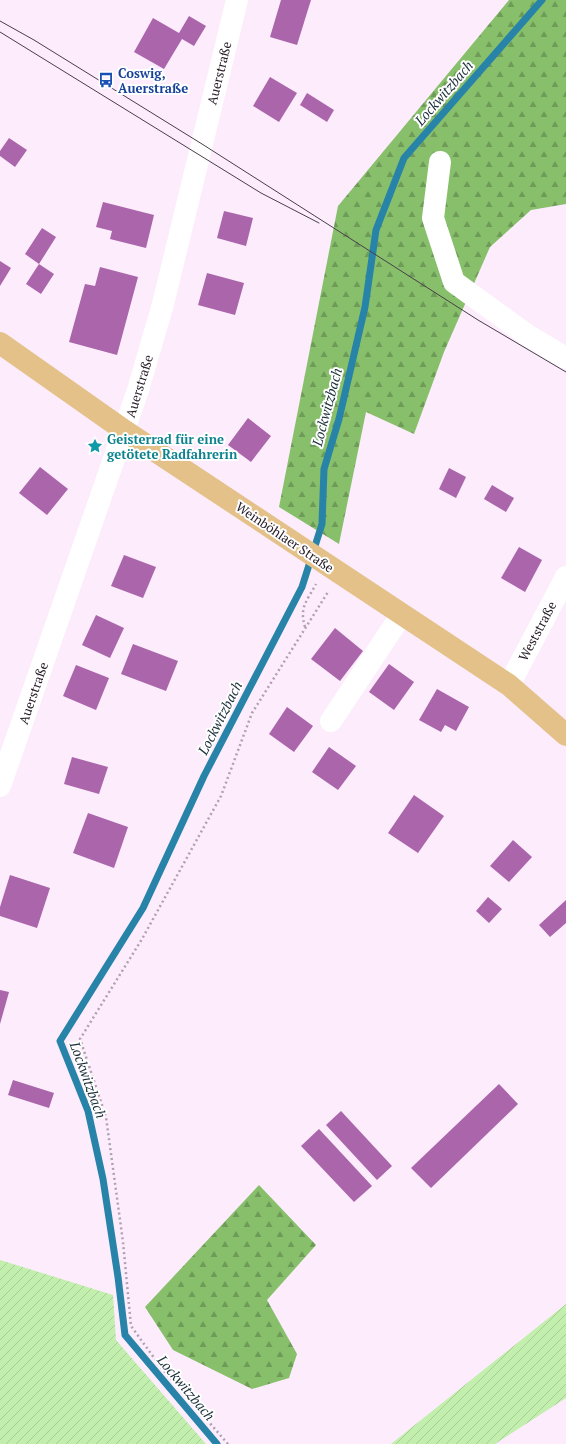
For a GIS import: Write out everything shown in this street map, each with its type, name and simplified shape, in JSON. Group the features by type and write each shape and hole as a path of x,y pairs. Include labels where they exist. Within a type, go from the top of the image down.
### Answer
{"main road":[{"name":"Weinböhlaer Straße","path":"0,342 125,431 509,685 562,728"}],"street":[{"name":"Auerstraße","path":"0,786 125,431 138,390 163,304 237,0"},
{"path":"440,162 433,218 454,282 527,335 566,358"},
{"name":"Weststraße","path":"509,685 566,576"},
{"path":"331,721 402,614"}],"path":[{"path":"305,627 302,617 304,606 333,569"},
{"path":"228,1444 160,1366 131,1326 106,1117 80,1039 142,938 217,802 252,713 305,627 333,569"}],"green space":[{"path":"509,0 566,0 566,204 531,210 490,247 444,352 414,434 366,412 339,544 279,507 338,206"},
{"path":"259,1185 316,1245 267,1300 297,1354 289,1378 252,1389 173,1350 145,1307"},
{"path":"0,1260 113,1295 116,1340 206,1444 0,1444"},
{"path":"566,1304 566,1398 495,1444 391,1444"}],"building":[{"path":"281,0 311,0 297,45 270,37"},
{"path":"189,16 206,26 194,46 182,39 164,69 134,52 153,18 179,33"},
{"path":"270,77 297,93 279,122 253,106"},
{"path":"307,93 334,110 327,122 300,105"},
{"path":"9,138 27,150 15,167 0,156 0,151"},
{"path":"103,202 154,215 146,248 110,239 112,231 96,227"},
{"path":"224,211 253,218 246,246 217,238"},
{"path":"42,228 56,237 39,264 25,254"},
{"path":"0,261 11,268 0,286"},
{"path":"39,264 54,274 41,294 26,284"},
{"path":"100,267 138,277 117,355 69,342 85,284 95,286"},
{"path":"207,273 244,283 235,315 198,305"},
{"path":"248,418 271,436 251,462 228,445"},
{"path":"40,467 68,489 47,515 19,493"},
{"path":"449,468 466,477 456,498 439,489"},
{"path":"492,485 514,498 506,512 484,499"},
{"path":"519,547 542,560 525,592 501,578"},
{"path":"124,555 156,567 143,598 111,586"},
{"path":"96,615 124,628 110,658 82,645"},
{"path":"335,628 363,651 340,681 311,659"},
{"path":"133,644 178,661 166,691 121,674"},
{"path":"389,664 414,682 394,710 369,692"},
{"path":"76,665 109,678 96,710 63,696"},
{"path":"437,689 469,707 456,731 445,725 441,732 419,720"},
{"path":"287,707 313,726 294,752 269,734"},
{"path":"329,747 356,766 338,790 312,772"},
{"path":"72,757 108,767 99,794 64,784"},
{"path":"414,795 444,816 418,853 388,833"},
{"path":"88,813 128,827 114,868 73,853"},
{"path":"513,840 532,857 509,882 490,866"},
{"path":"10,875 50,888 37,928 0,916 0,907"},
{"path":"488,897 502,909 489,923 476,911"},
{"path":"566,900 566,923 550,937 539,925"},
{"path":"0,990 9,992 0,1024"},
{"path":"13,1080 54,1093 49,1108 8,1095"},
{"path":"499,1084 518,1104 431,1188 411,1168"},
{"path":"341,1111 392,1166 377,1180 326,1125"},
{"path":"319,1129 372,1186 354,1202 301,1146"}],"waterway":[{"name":"Lockwitzbach","path":"217,1444 125,1335 103,1179 88,1111 60,1041 143,908 204,776 302,587 322,524 324,469 339,419 365,307 376,230 404,158 542,0"}],"tram line":[{"path":"0,21 34,40 202,144 478,320 566,372"},
{"path":"0,32 261,193 319,223"}],"place":[{"name":"Coswig, Auerstraße","path":"106,80"},
{"name":"Geisterrad für eine getötete Radfahrerin","path":"95,446"}]}
